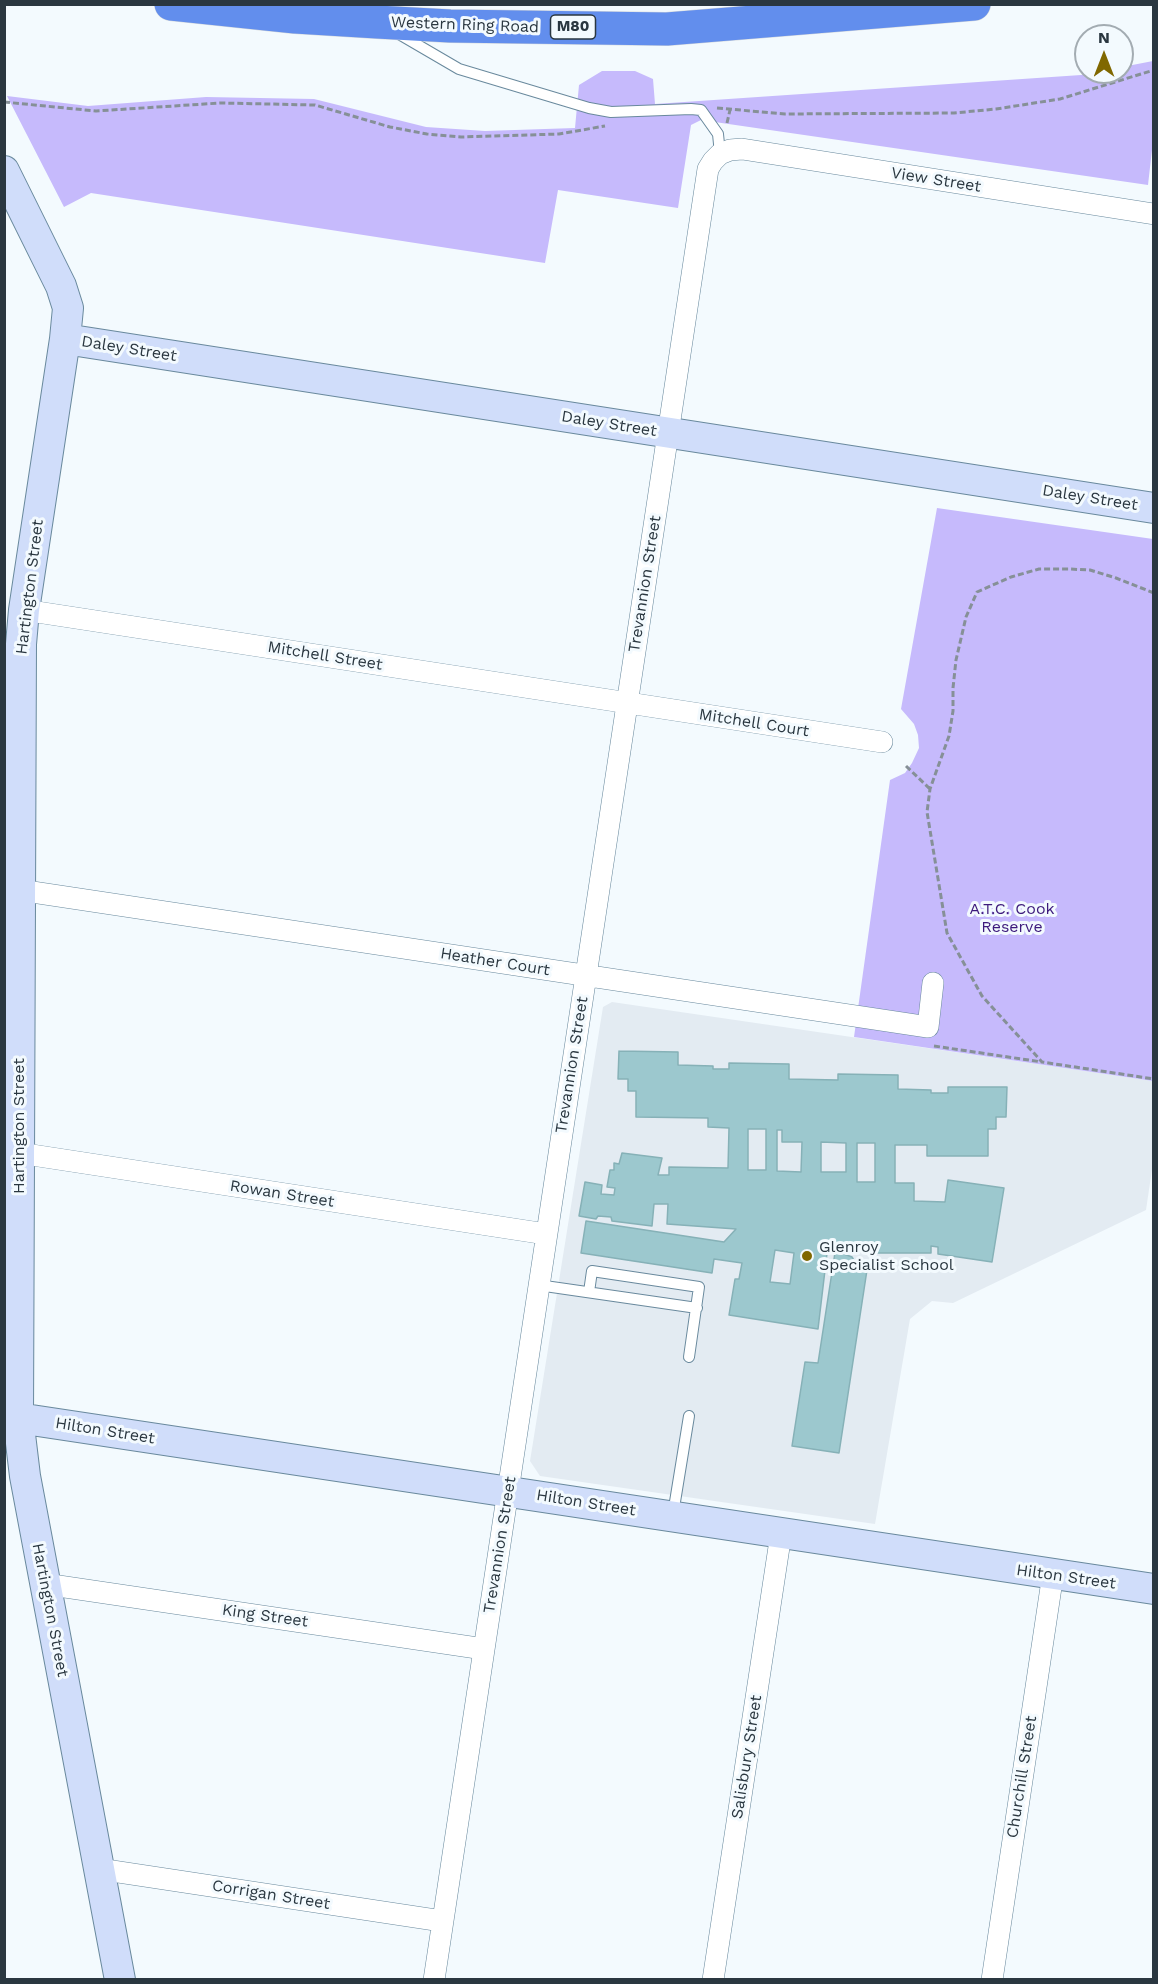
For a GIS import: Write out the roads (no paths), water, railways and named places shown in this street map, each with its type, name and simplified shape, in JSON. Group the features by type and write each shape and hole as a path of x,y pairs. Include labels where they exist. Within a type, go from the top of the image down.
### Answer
{"highway":[{"name":"Western Ring Road","path":"171,4 295,17 450,26 667,29 974,4"}],"street":[{"name":"View Street","path":"720,154 742,149 1154,214"},
{"name":"Trevannion Street","path":"434,1980 707,173 712,161 720,154"},
{"name":"Hartington Street","path":"4,171 67,300 68,318 24,610 21,644 18,1419 20,1449 120,1980"},
{"name":"Daley Street","path":"65,339 1154,508"},
{"name":"Mitchell Street","path":"24,610 627,703"},
{"name":"Mitchell Court","path":"627,703 882,742"},
{"name":"Heather Court","path":"19,890 928,1027 933,982"},
{"name":"Rowan Street","path":"19,1153 546,1234"},
{"name":"Hilton Street","path":"18,1419 1154,1589"},
{"name":"Salisbury Street","path":"713,1980 781,1534"},
{"name":"Churchill Street","path":"992,1980 1053,1574"},
{"name":"King Street","path":"45,1584 484,1649"},
{"name":"Corrigan Street","path":"99,1869 442,1921"}],"lane":[{"path":"377,22 443,58 456,68 589,108 610,112 701,110 718,134 720,154"},
{"path":"589,1292 592,1271 699,1287 689,1357"},
{"path":"538,1285 697,1308"},
{"path":"673,1517 689,1416"}],"place":[{"name":"Glenroy Specialist School","path":"807,1256"}],"park label":[{"name":"A.T.C. Cook Reserve","path":"1012,918"}]}
